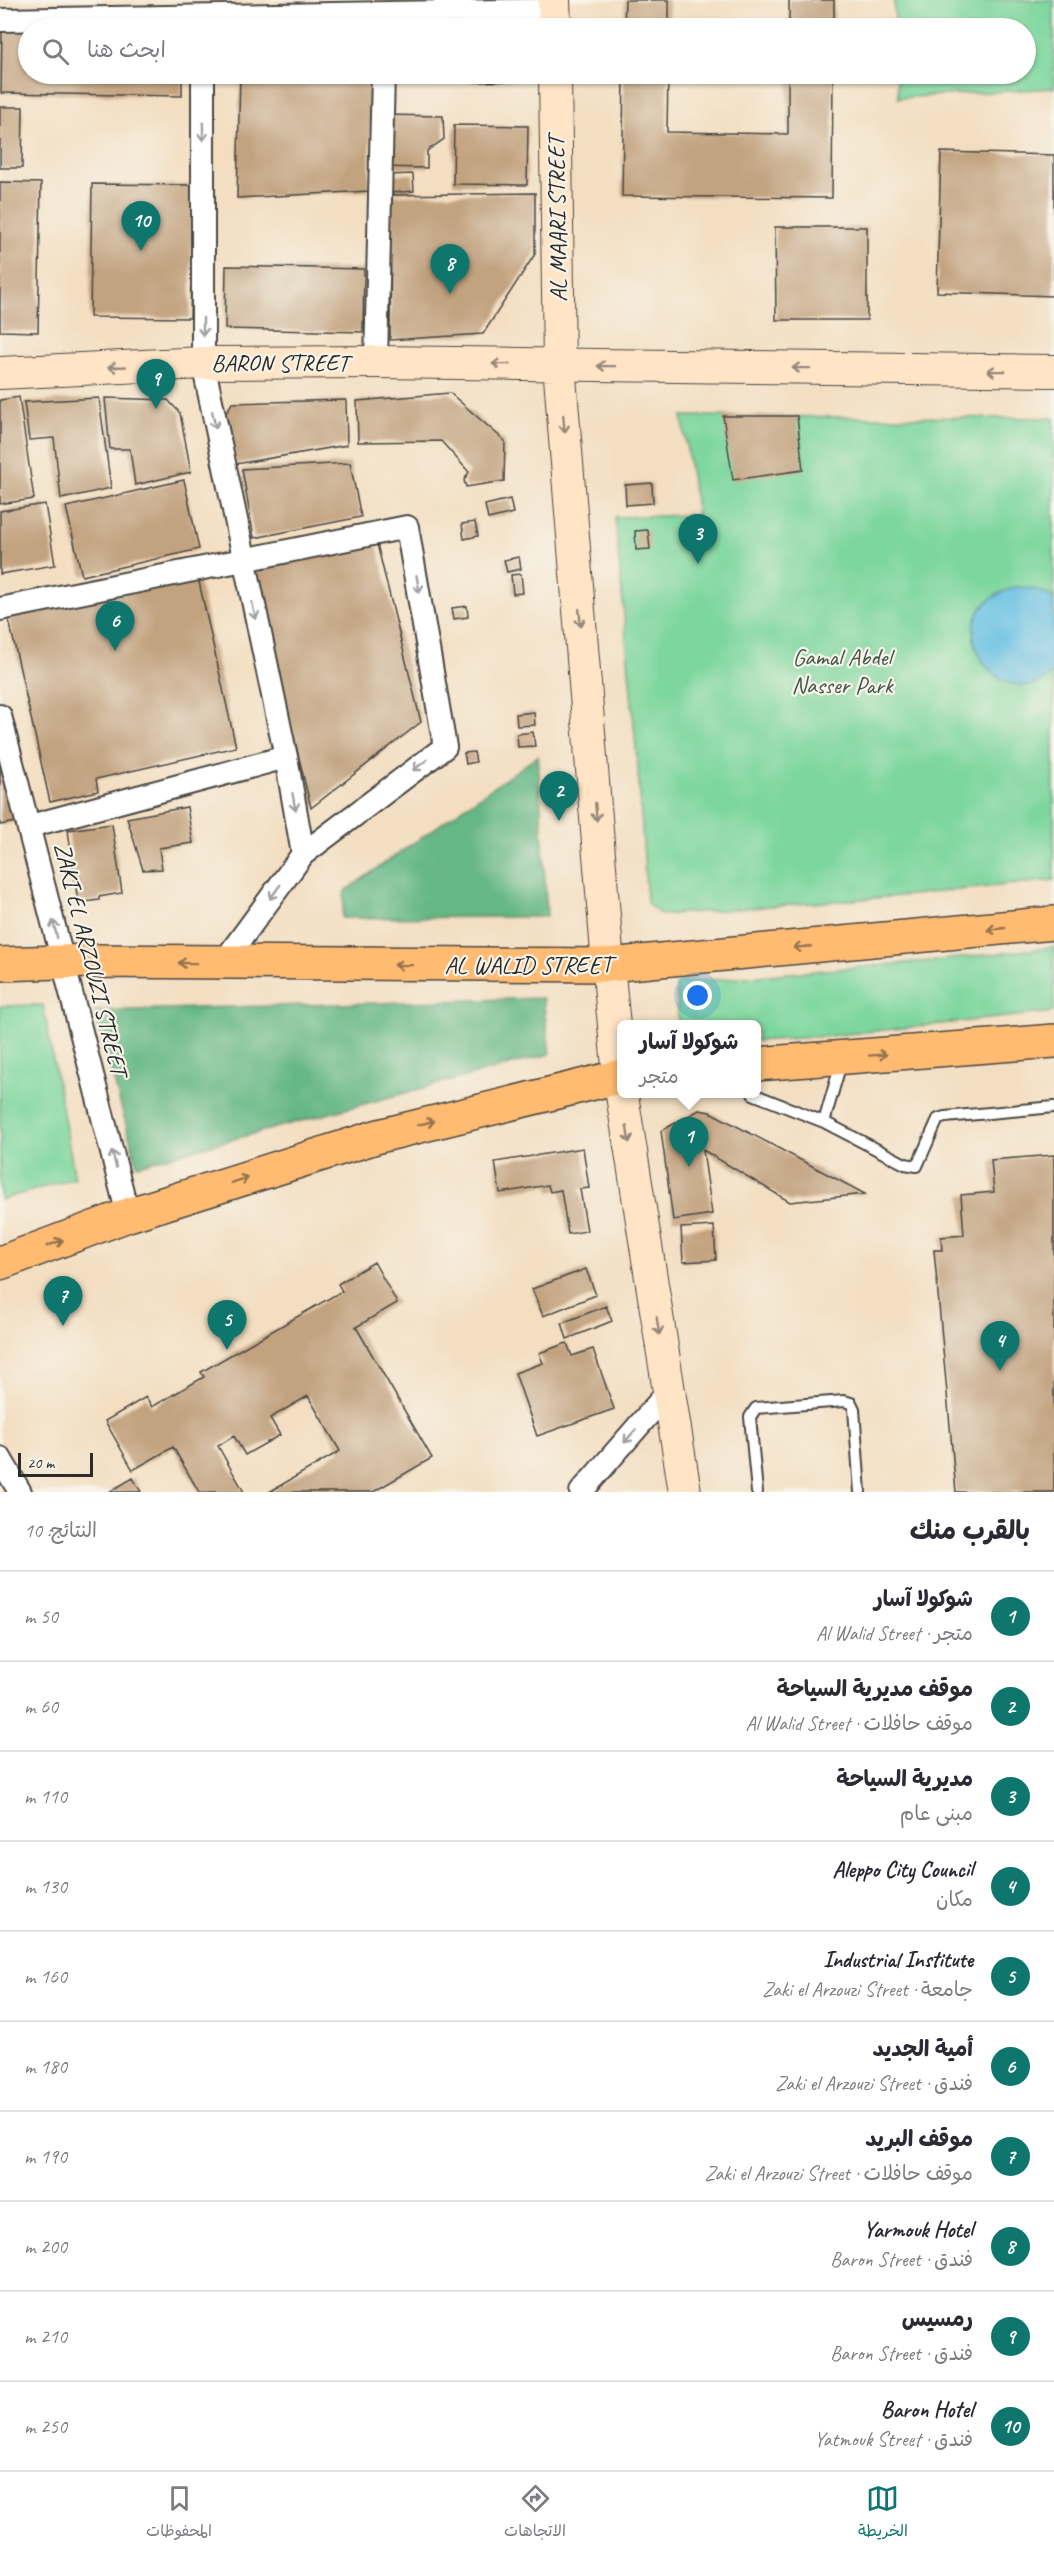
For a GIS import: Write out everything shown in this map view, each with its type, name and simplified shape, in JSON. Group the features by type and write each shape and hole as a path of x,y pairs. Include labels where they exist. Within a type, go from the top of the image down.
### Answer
{"main road":[{"name":"AL MAARI STREET","path":"555,84 559,365 608,965 617,1048"},
{"name":"BARON STREET","path":"0,373 202,363 376,362 1054,371"},
{"name":"AL WALID STREET","path":"0,964 64,962 608,965 1054,923"},
{"path":"761,1064 1054,1041"},
{"path":"1019,1044 1054,1052"},
{"path":"0,1263 128,1215 378,1136 617,1077"},
{"name":"AL MAARI STREET","path":"623,1098 685,1492"}],"street":[{"path":"81,18 554,13"},
{"path":"0,20 18,20"},
{"path":"203,84 202,363 286,757 303,854"},
{"path":"376,362 382,84"},
{"path":"0,609 407,527 445,747 303,854 223,963"},
{"name":"ZAKI EL ARZOUZI STREET","path":"0,716 128,1215"},
{"path":"30,826 286,757"},
{"path":"581,1492 668,1392"},
{"path":"0,1458 20,1492"}],"lane":[{"path":"824,1122 843,1058"},
{"path":"761,1097 824,1122 905,1164 917,1166 938,1119 1054,1107"},
{"path":"757,1492 750,1416 756,1408 844,1401 850,1403 854,1409 860,1492"}],"green space":[{"path":"894,0 1054,0 1054,88 898,98 897,84 1036,84 1036,18 895,18"},
{"name":"Gamal Abdel Nasser Park","path":"682,416 1054,418 1054,880 901,896 661,915 647,903 638,769 615,517 697,515"},
{"path":"538,756 547,917 342,918 345,891"},
{"path":"1054,947 1054,1012 828,1036 761,1041 761,1020 678,1020 676,983 941,960"},
{"path":"543,998 550,1054 137,1165 95,1011"},
{"path":"43,1005 75,1178 0,1200 0,1006"}],"water":[{"path":"1016,587 1036,590 1054,599 1054,672 1034,684 1013,684 995,674 981,658 974,639 976,618 989,600"}],"building":[{"path":"625,0 669,0 669,18 624,18"},
{"path":"789,0 834,0 834,18 789,18"},
{"path":"184,9 184,18 82,18"},
{"path":"18,24 18,84 182,84 182,96 1,93 2,25"},
{"path":"240,84 372,84 369,191 237,198"},
{"path":"624,84 668,84 667,132 788,134 788,84 833,84 832,198 622,196"},
{"path":"0,107 23,107 22,168 0,168"},
{"path":"381,115 443,116 444,139 427,151 427,168 379,167"},
{"path":"454,125 528,126 527,185 453,184"},
{"path":"941,152 1054,155 1054,296 937,292"},
{"path":"413,174 414,191 388,193 386,175"},
{"path":"0,182 41,183 38,332 0,331"},
{"path":"92,184 193,185 190,318 90,317"},
{"path":"535,193 535,254 483,334 390,340 391,195"},
{"path":"775,227 867,227 867,320 776,320"},
{"path":"226,266 364,269 363,332 225,329"},
{"path":"450,393 505,441 504,481 466,487 464,480 469,472 441,441 358,442 357,401"},
{"path":"19,397 34,499 0,504 0,400"},
{"path":"99,398 111,488 61,499 54,438 29,440 24,402"},
{"path":"105,398 168,400 180,413 191,472 135,485 130,449 110,449"},
{"path":"346,400 347,445 236,464 226,413 232,403"},
{"path":"723,416 797,416 803,470 733,480"},
{"path":"350,463 361,517 254,538 242,469"},
{"path":"184,480 199,549 82,576 66,507"},
{"path":"652,483 653,503 626,505 625,485"},
{"path":"510,499 513,513 488,519 485,505"},
{"path":"45,504 55,565 0,574 0,511"},
{"path":"475,522 478,536 464,539 462,524"},
{"path":"648,530 650,549 636,550 635,531"},
{"path":"377,544 421,722 311,808 253,566"},
{"path":"519,557 521,569 507,572 504,560"},
{"path":"197,573 236,747 96,779 98,791 50,802 8,616"},
{"path":"521,574 523,593 513,594 511,575"},
{"path":"467,606 468,617 454,619 452,608"},
{"path":"534,712 535,725 517,726 516,714"},
{"path":"533,732 535,746 518,747 517,734"},
{"path":"474,752 476,762 466,764 464,753"},
{"path":"3,765 16,822 0,825 0,766"},
{"path":"187,807 193,843 159,848 162,869 143,870 127,818"},
{"path":"112,824 122,893 78,903 68,830"},
{"path":"699,1110 710,1112 865,1194 790,1202 703,1150 712,1214 673,1220 661,1131"},
{"path":"583,1148 589,1188 580,1189 587,1231 568,1234 561,1190 550,1192 548,1185 500,1193 495,1162"},
{"path":"1054,1155 1054,1492 956,1492 934,1250 942,1250 941,1237 964,1235 961,1195 994,1192 991,1160"},
{"path":"714,1226 716,1260 683,1262 681,1228"},
{"path":"374,1262 397,1303 356,1327 432,1458 373,1492 269,1492 340,1451 308,1396 270,1418 280,1435 245,1455 234,1436 218,1446 244,1492 199,1492 173,1447 133,1470 105,1421 146,1397 152,1407 204,1377 201,1372 342,1291 338,1284"},
{"path":"586,1269 596,1295 543,1316 532,1289"},
{"path":"606,1306 612,1321 567,1339 562,1323"},
{"path":"567,1343 572,1356 593,1349 614,1409 537,1436 515,1373 543,1363 539,1353"},
{"path":"133,1478 141,1492 109,1492"}],"place":[{"name":"Baron Hotel","path":"141,251"},
{"name":"Yarmouk Hotel","path":"450,294"},
{"name":"رمسيس","path":"156,409"},
{"name":"مديرية السياحة","path":"698,564"},
{"name":"أمية الجديد","path":"115,651"},
{"name":"موقف مديرية السياحة","path":"559,821"},
{"name":"شوكولا آسار","path":"689,1167"},
{"name":"موقف البريد","path":"63,1326"},
{"name":"Industrial Institute","path":"227,1350"},
{"name":"Aleppo City Council","path":"1000,1371"}]}
